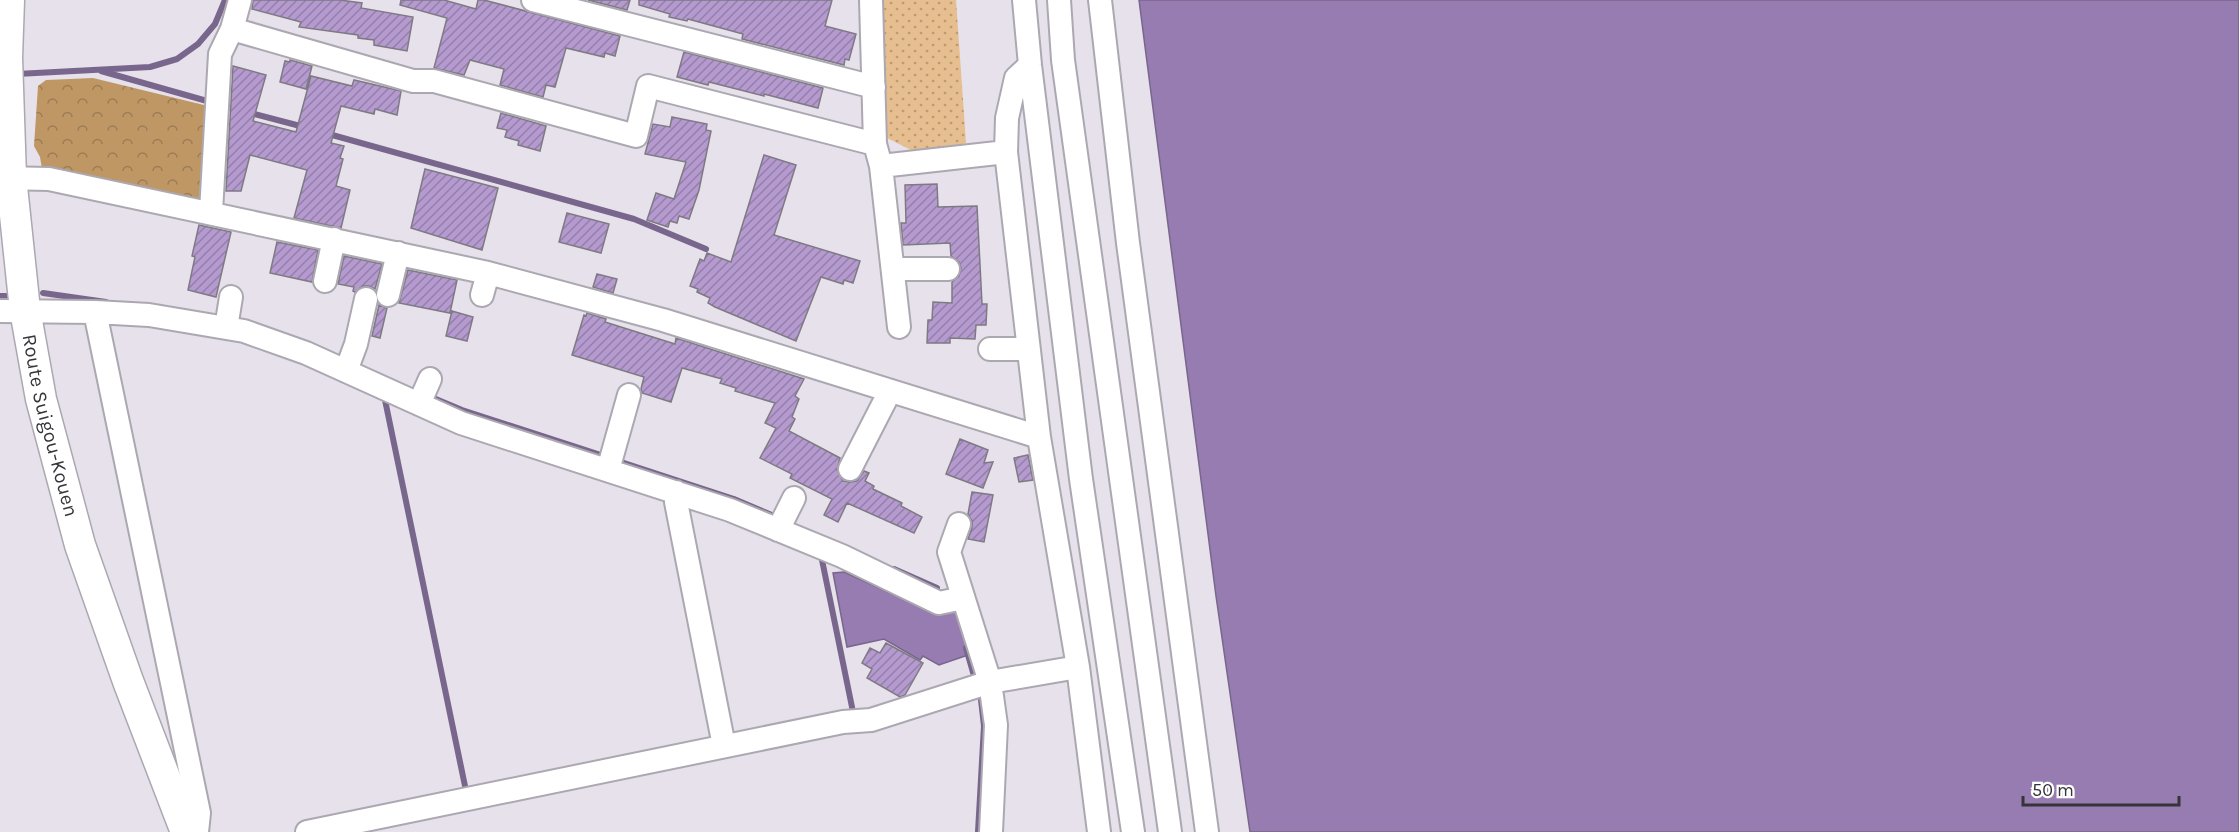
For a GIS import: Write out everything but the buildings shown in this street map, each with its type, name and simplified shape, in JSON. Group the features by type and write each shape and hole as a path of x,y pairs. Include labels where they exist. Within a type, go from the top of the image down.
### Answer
{"main road":[{"name":"Route Suigou-Kouen","path":"9,0 5,177 12,311 41,399 80,545 128,681 186,832"}],"street":[{"path":"211,212 220,54 232,29 240,0"},
{"path":"533,0 874,87"},
{"path":"871,0 875,144 882,166 899,327"},
{"path":"1024,0 1081,479 1133,832"},
{"path":"1059,0 1063,60 1170,832"},
{"path":"1100,0 1129,255 1207,832"},
{"path":"232,29 413,81 434,81 636,136 648,86 875,144"},
{"path":"1030,65 1016,78 1007,118 1006,152 1039,437 1078,667 1099,832"},
{"path":"882,166 1006,152"},
{"path":"5,177 49,178 488,273 663,320 1039,437"},
{"path":"325,281 334,239"},
{"path":"388,295 398,253"},
{"path":"893,269 948,269"},
{"path":"482,295 488,273"},
{"path":"226,328 231,297"},
{"path":"346,371 356,344 366,299"},
{"path":"12,311 149,315 254,334 306,353 461,423 730,510 842,556 939,603 963,598"},
{"path":"95,312 199,813 197,832"},
{"path":"990,349 1029,350"},
{"path":"419,404 430,379"},
{"path":"850,469 890,391"},
{"path":"608,470 629,395"},
{"path":"676,492 676,502 724,746"},
{"path":"778,530 794,498"},
{"path":"959,524 949,552 990,682 996,725 991,832"},
{"path":"308,832 843,722 871,720 990,682 1078,667"}],"green space":[{"path":"93,78 208,106 205,199 195,203 42,169 40,157 34,146 38,86 46,80"}],"shaded area":[{"path":"882,0 956,0 966,143 945,151 915,152 885,137"},
{"path":"1139,0 2239,0 2239,832 1250,832 1216,596"},
{"path":"844,572 934,613 956,606 971,654 939,665 923,656 920,660 884,639 847,647 833,573"}],"waterway":[{"path":"17,74 150,67 177,59 198,44 215,24 225,0"},
{"path":"101,71 207,101"},
{"path":"247,112 304,127"},
{"path":"325,133 634,219 706,249"},
{"path":"43,293 106,302"},
{"path":"0,296 6,296"},
{"path":"431,397 462,410 604,456"},
{"path":"385,400 465,786"},
{"path":"618,461 734,499 774,516"},
{"path":"821,555 853,712"},
{"path":"894,569 937,588"},
{"path":"966,648 974,676"},
{"path":"978,832 984,726 981,700"}]}
